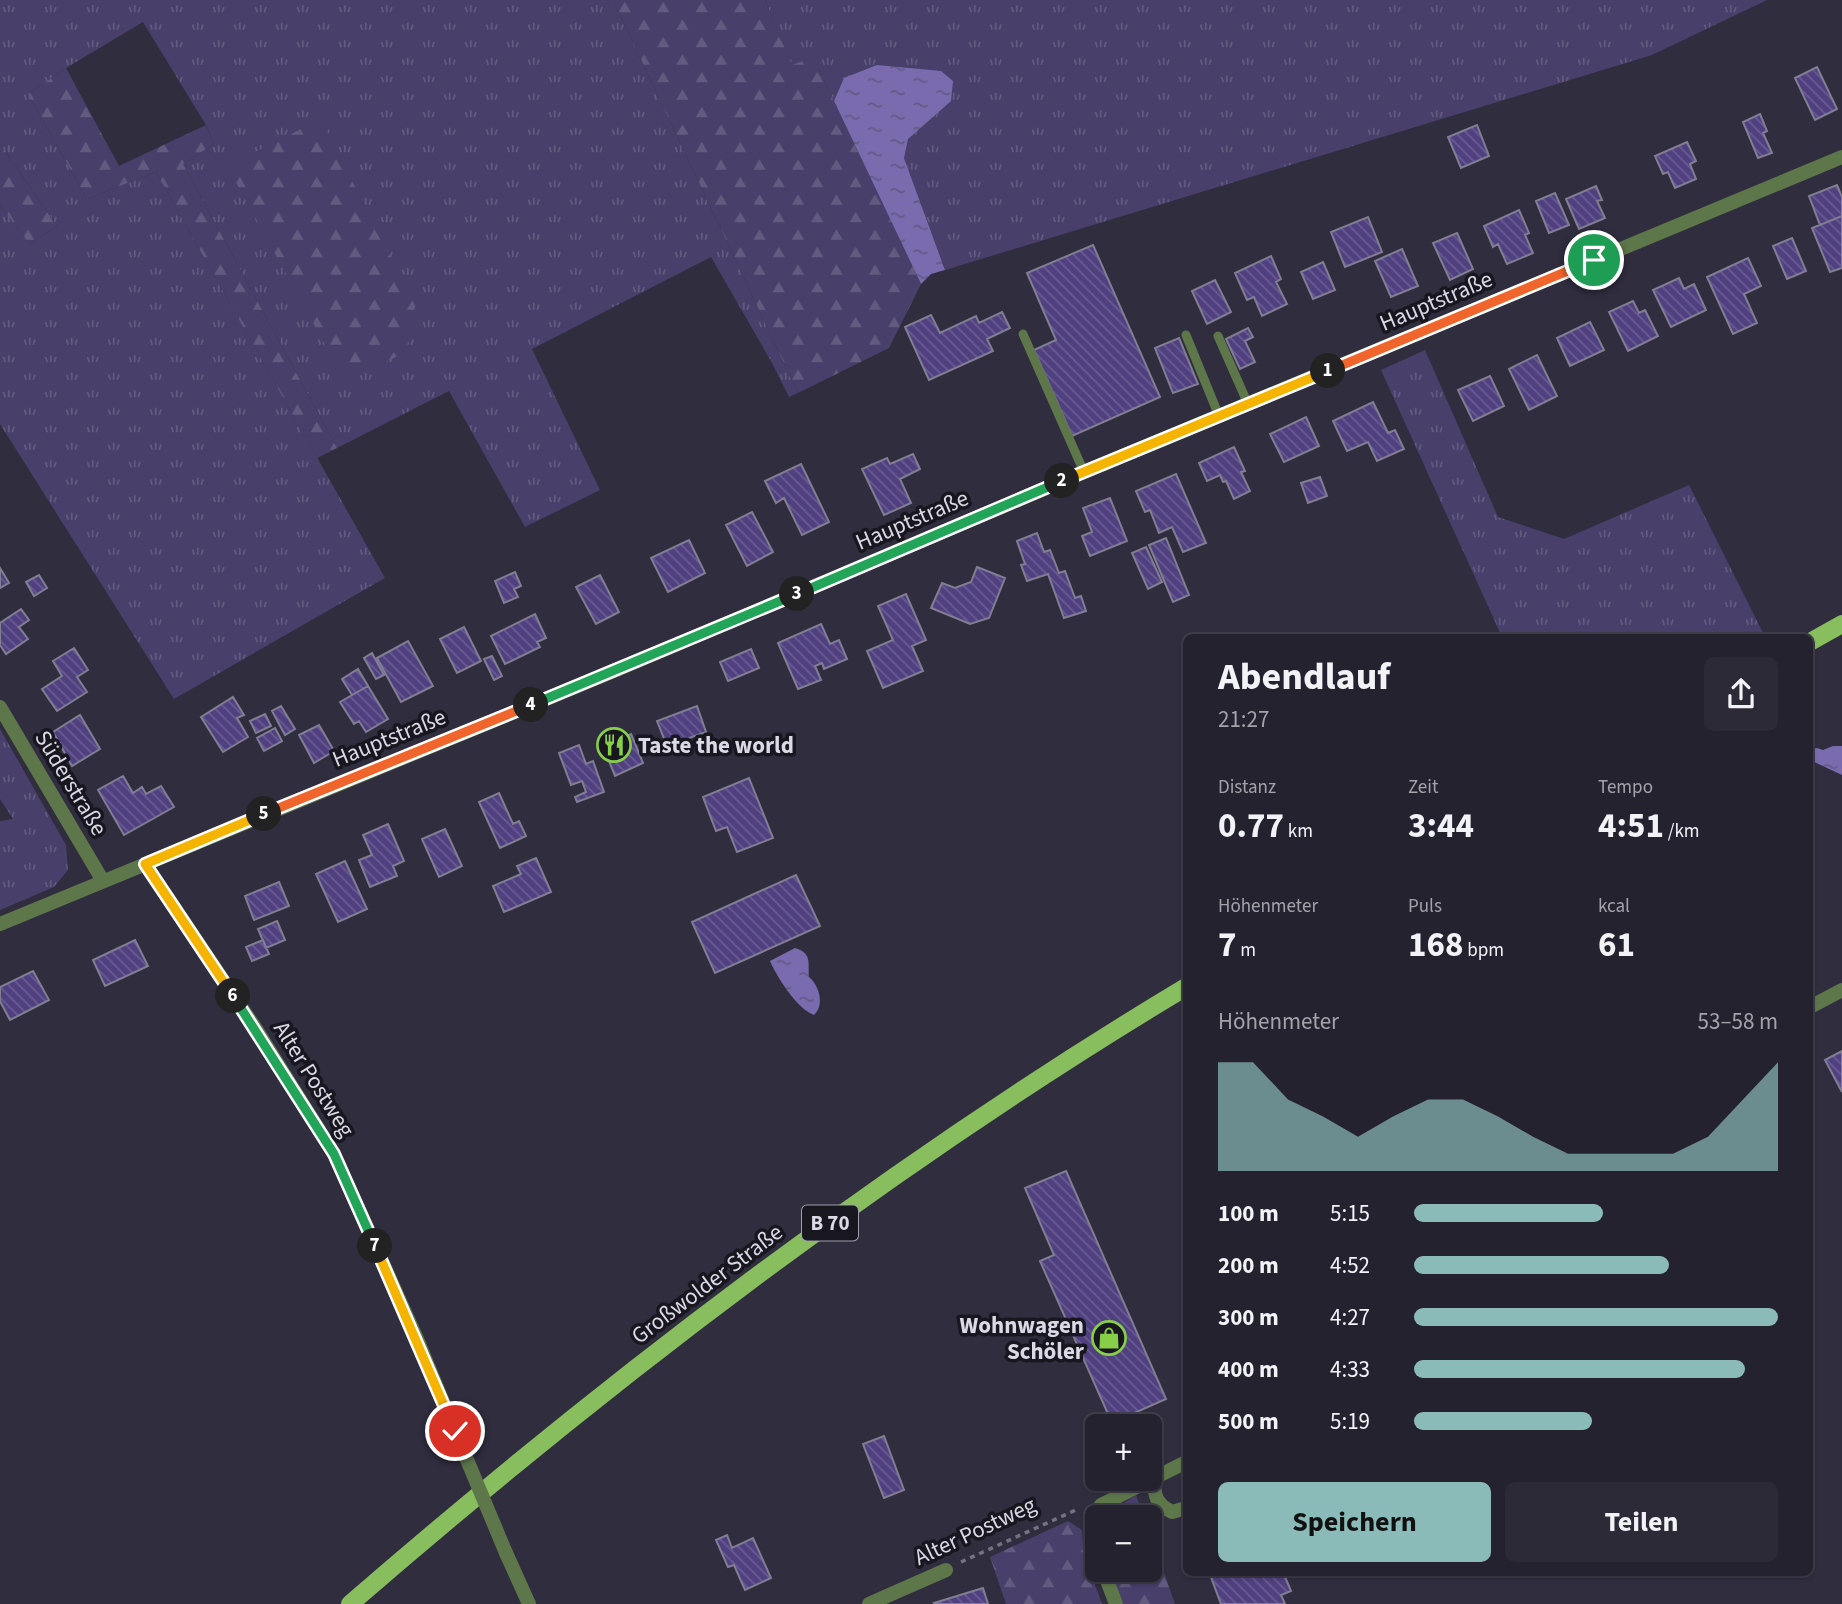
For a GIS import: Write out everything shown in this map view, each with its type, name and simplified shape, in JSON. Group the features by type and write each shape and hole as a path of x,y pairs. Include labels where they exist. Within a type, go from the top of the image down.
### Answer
{"main road":[{"path":"1813,640 1842,624"},
{"name":"Großwolder Straße","path":"351,1604 491,1484 807,1238 968,1127 1183,989"}],"street":[{"name":"Hauptstraße","path":"0,924 652,655 1842,157"},
{"name":"Süderstraße","path":"0,707 103,881"},
{"name":"Alter Postweg","path":"145,864 256,1029 334,1154 417,1339 528,1604"},
{"path":"1813,1005 1842,990"},
{"path":"1162,1474 1183,1464"},
{"path":"1101,1505 1128,1491"},
{"path":"1154,1491 1160,1506 1172,1513 1183,1509"},
{"name":"Alter Postweg","path":"869,1604 946,1570"},
{"path":"1108,1582 1116,1604"}],"lane":[{"path":"1023,334 1084,472"},
{"path":"1186,335 1219,416"},
{"path":"1218,336 1248,404"}],"path":[{"name":"Alter Postweg","path":"1086,1505 1101,1505"},
{"name":"Alter Postweg","path":"946,1570 977,1553 1085,1506"}],"green space":[{"path":"0,0 613,0 798,393 789,397 711,257 532,349 600,490 525,527 449,391 337,448 183,164 214,144 206,125 143,22 28,94 87,199 156,172 385,578 174,699 0,424 0,205 30,244 57,226 0,144"},
{"path":"613,0 765,0 792,65 813,57 921,284 889,348 798,393"},
{"path":"765,0 1767,0 1652,55 945,270 904,158 886,87 834,101 813,58 792,66"},
{"path":"66,68 119,166 206,125 214,144 183,164 337,448 317,458 156,172 87,199 28,94"},
{"path":"321,119 415,306 407,351 346,383 227,166"},
{"path":"0,144 57,226 30,244 0,205"},
{"path":"1425,350 1498,517 1564,539 1689,485 1764,634 1501,634 1381,370"},
{"path":"0,729 66,845 68,870 54,887 0,910 0,821 13,819 0,799"},
{"path":"1136,1495 1140,1505 1121,1505"},
{"path":"1068,1521 1082,1530 1085,1582 1094,1582 1102,1604 1006,1604 990,1557"},
{"path":"1162,1567 1175,1604 1123,1604 1115,1582 1162,1582"}],"water":[{"path":"877,65 941,71 953,81 951,101 908,139 904,158 945,270 931,274 921,284 834,101 844,78"},
{"path":"1842,746 1842,775 1813,761 1813,749 1823,750"},
{"path":"795,948 807,955 809,977 818,990 820,1001 814,1015 794,999 770,961"}],"building":[{"path":"1817,67 1837,109 1815,120 1795,78"},
{"path":"1760,114 1767,131 1763,133 1772,153 1758,158 1743,122"},
{"path":"1477,125 1489,156 1461,168 1448,137"},
{"path":"1687,142 1696,161 1690,164 1696,179 1675,188 1668,172 1663,174 1655,156"},
{"path":"1837,185 1842,197 1842,216 1820,225 1809,196"},
{"path":"1596,186 1602,200 1597,201 1605,218 1579,229 1566,199"},
{"path":"1555,193 1569,225 1549,233 1536,201"},
{"path":"1519,210 1529,233 1525,235 1533,253 1507,264 1498,244 1493,247 1484,226"},
{"path":"1842,216 1842,268 1830,272 1812,228"},
{"path":"1368,217 1382,252 1345,267 1331,232"},
{"path":"1457,233 1473,269 1450,280 1433,243"},
{"path":"1792,238 1806,271 1787,279 1773,246"},
{"path":"1093,245 1160,397 1072,436 1034,350 1056,340 1027,273"},
{"path":"1402,249 1418,286 1391,297 1375,261"},
{"path":"1271,256 1281,279 1276,282 1287,304 1262,316 1254,297 1247,300 1235,273"},
{"path":"1748,258 1761,286 1744,294 1757,323 1733,334 1707,277"},
{"path":"1323,262 1335,290 1313,299 1301,272"},
{"path":"1679,278 1684,289 1694,284 1706,310 1671,327 1653,290"},
{"path":"1215,280 1231,312 1207,324 1192,291"},
{"path":"1633,301 1639,313 1645,310 1658,336 1628,351 1609,312"},
{"path":"1002,312 1010,328 987,339 993,351 929,380 905,327 931,315 940,333 976,316 979,323"},
{"path":"1590,322 1604,350 1570,366 1557,338"},
{"path":"1248,328 1253,337 1245,341 1255,362 1240,369 1226,339"},
{"path":"1179,338 1198,384 1173,393 1155,348"},
{"path":"1537,355 1557,396 1529,410 1509,369"},
{"path":"1490,376 1504,406 1473,421 1458,390"},
{"path":"1373,402 1388,433 1395,430 1404,449 1377,461 1368,442 1347,451 1333,421"},
{"path":"1306,417 1319,446 1284,462 1270,434"},
{"path":"1234,447 1245,471 1241,472 1250,491 1234,499 1226,481 1223,482 1220,475 1207,481 1199,463"},
{"path":"913,454 920,469 900,479 911,503 884,515 862,469 887,458 890,464"},
{"path":"801,464 829,522 802,535 784,498 776,503 765,481"},
{"path":"1176,474 1206,543 1183,552 1172,527 1159,533 1150,510 1145,512 1136,491"},
{"path":"1320,477 1327,496 1308,503 1301,483"},
{"path":"1110,498 1127,541 1090,556 1082,536 1092,532 1083,508"},
{"path":"752,512 773,552 747,566 726,525"},
{"path":"1037,533 1044,552 1050,550 1059,573 1065,571 1075,598 1081,596 1086,611 1064,618 1048,574 1027,581 1021,565 1025,564 1017,541"},
{"path":"1166,538 1189,595 1173,602 1149,545"},
{"path":"689,540 705,573 668,592 651,558"},
{"path":"1146,547 1162,582 1148,589 1132,553"},
{"path":"977,567 1005,578 989,618 970,624 931,608 942,583 955,588 971,582"},
{"path":"0,568 9,583 0,588"},
{"path":"515,572 521,586 514,589 518,597 504,603 495,581"},
{"path":"39,575 47,588 34,596 26,582"},
{"path":"600,575 619,612 596,624 576,587"},
{"path":"906,594 926,640 912,646 923,671 883,688 867,651 893,640 878,606"},
{"path":"21,609 29,620 19,627 28,639 6,654 0,645 0,623"},
{"path":"535,614 546,638 537,642 540,647 505,664 491,636"},
{"path":"821,624 830,644 839,640 847,659 824,669 822,663 815,666 821,680 798,689 778,643"},
{"path":"464,627 481,661 457,673 440,639"},
{"path":"408,641 433,686 401,702 377,658"},
{"path":"74,648 88,670 77,677 87,692 57,711 42,689 62,676 53,661"},
{"path":"751,649 759,668 728,681 720,662"},
{"path":"372,653 384,675 376,679 364,658"},
{"path":"492,656 502,676 494,680 484,659"},
{"path":"358,669 368,686 352,695 342,679"},
{"path":"368,686 388,719 366,732 359,721 354,724 340,702"},
{"path":"233,697 244,715 237,718 248,737 223,752 201,717"},
{"path":"281,706 295,729 285,735 272,711"},
{"path":"697,706 706,732 667,746 657,721"},
{"path":"265,714 271,726 256,733 250,721"},
{"path":"80,715 100,749 72,766 53,732"},
{"path":"319,725 334,751 314,763 299,735"},
{"path":"275,728 282,741 264,751 257,738"},
{"path":"631,734 643,763 615,776 603,746"},
{"path":"579,745 586,764 593,761 604,792 577,802 575,797 586,792 582,781 571,785 559,753"},
{"path":"123,776 133,793 142,787 146,794 161,786 174,807 124,835 98,790"},
{"path":"749,778 773,838 737,852 727,827 716,831 703,797"},
{"path":"499,793 513,824 519,821 526,836 500,848 479,802"},
{"path":"388,824 404,861 393,866 397,876 370,887 359,860 372,855 363,835"},
{"path":"445,829 462,866 439,877 422,839"},
{"path":"536,858 551,892 504,912 493,886 521,874 517,866"},
{"path":"345,861 367,909 338,922 316,874"},
{"path":"796,875 820,926 715,973 692,922"},
{"path":"279,882 289,906 254,920 245,896"},
{"path":"277,921 285,940 266,948 258,929"},
{"path":"135,940 148,966 105,986 93,960"},
{"path":"263,940 269,954 252,961 246,947"},
{"path":"33,971 49,1000 10,1020 0,1001 0,987"},
{"path":"1842,1051 1842,1092 1825,1060"},
{"path":"1066,1171 1166,1399 1132,1414 1108,1414 1040,1261 1054,1255 1025,1188"},
{"path":"884,1436 904,1490 884,1498 863,1444"},
{"path":"727,1535 732,1548 753,1538 771,1578 745,1590 734,1565 728,1567 716,1540"},
{"path":"1210,1576 1285,1576 1291,1591 1281,1595 1285,1604 1221,1604"},
{"path":"983,1588 988,1604 934,1603"}],"place":[{"name":"Taste the world","path":"614,745"},
{"name":"Wohnwagen Schöler","path":"1109,1338"}],"route":[{"path":"455,1431 334,1154 256,1029 145,864 614,671 1594,260"}]}
